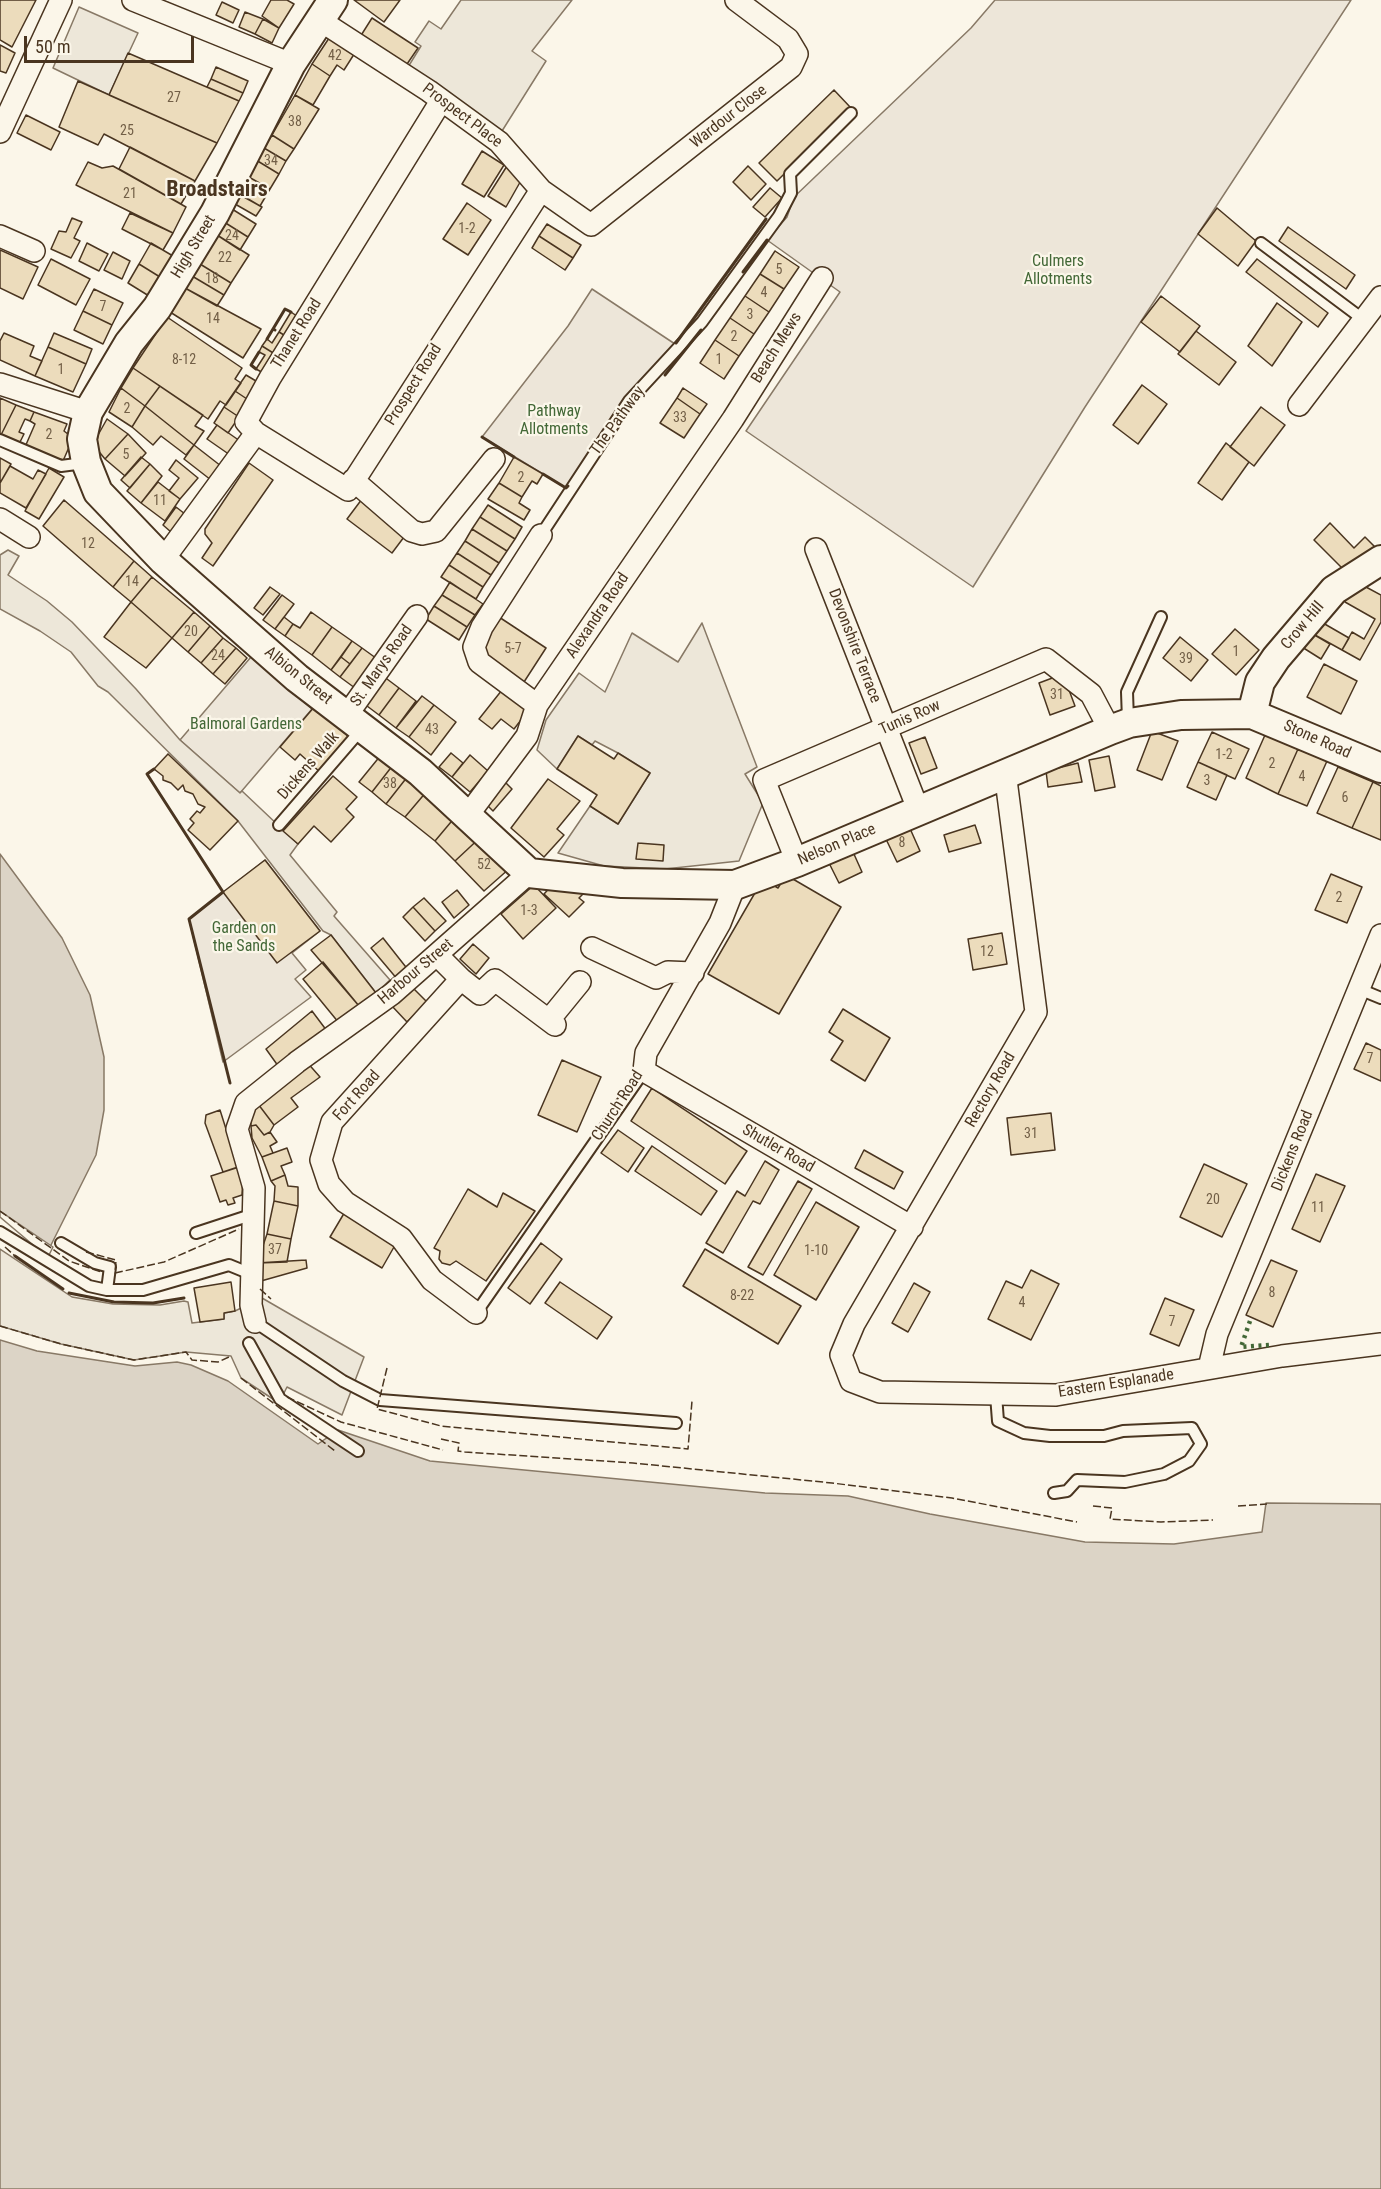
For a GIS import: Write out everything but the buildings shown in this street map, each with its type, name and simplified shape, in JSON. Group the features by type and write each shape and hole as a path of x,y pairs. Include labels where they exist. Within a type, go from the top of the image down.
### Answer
{"main road":[{"name":"High Street","path":"86,462 82,439 88,412 129,343 157,308 215,213 291,64 327,10"},
{"name":"Albion Street","path":"86,462 98,492 163,560 297,678 420,772 529,873"},
{"name":"Crow Hill","path":"1252,714 1260,682 1276,658 1334,590 1381,561"},
{"name":"Nelson Place","path":"529,873 622,883 735,885 797,862 1005,772 1119,727 1181,715 1252,714"},
{"name":"Stone Road","path":"1252,714 1381,768"}],"street":[{"path":"0,132 61,0"},
{"path":"133,0 291,64"},
{"name":"Wardour Close","path":"591,225 791,67 797,54 788,39 736,0"},
{"name":"Prospect Place","path":"327,10 441,101 499,142 541,190 591,225"},
{"name":"Thanet Road","path":"256,434 246,422 270,378 441,101"},
{"name":"Prospect Road","path":"353,480 541,190"},
{"path":"0,236 34,251"},
{"name":"Beach Mews","path":"733,419 822,278"},
{"path":"1299,405 1381,297"},
{"path":"0,384 88,412"},
{"name":"Alexandra Road","path":"468,815 527,736 537,705 733,419"},
{"path":"163,560 256,434 348,490 353,480 412,531 436,531 494,459"},
{"path":"0,519 29,537"},
{"name":"The Pathway","path":"537,705 479,662 474,647 482,627 541,535"},
{"name":"Devonshire Terrace","path":"816,549 918,809"},
{"name":"St. Marys Road","path":"355,721 417,616"},
{"name":"Tunis Row","path":"797,862 764,780 1046,659 1091,694 1119,727"},
{"name":"Rectory Road","path":"851,1381 841,1355 855,1324 1036,1011 1005,772"},
{"name":"Harbour Street","path":"255,1322 251,1305 254,1188 237,1130 246,1103 297,1062 392,994 529,873"},
{"name":"Church Road","path":"644,1071 646,1053 693,974 720,923 735,885"},
{"name":"Dickens Road","path":"1209,1368 1217,1334 1381,935"},
{"path":"592,948 656,978 668,972 693,974"},
{"path":"437,955 480,994 495,980 552,1023 580,982"},
{"name":"Fort Road","path":"461,979 332,1122 321,1160 329,1184 345,1202 401,1238 432,1280 476,1314"},
{"name":"Shutler Road","path":"644,1071 912,1227"},
{"name":"Eastern Esplanade","path":"851,1381 880,1392 1056,1395 1209,1368 1381,1344"}],"lane":[{"name":"The Pathway","path":"541,535 629,401 702,322 779,216 790,193 790,174 851,113"},
{"path":"1261,243 1364,320"},
{"path":"0,440 61,466 86,462"},
{"path":"1119,727 1127,692 1161,617"},
{"name":"Dickens Walk","path":"279,825 355,721"},
{"path":"1359,989 1381,998"},
{"name":"Church Road","path":"476,1314 644,1071"},
{"path":"196,1233 254,1214"},
{"path":"0,1232 89,1286 107,1290 143,1290 229,1264 251,1274"},
{"path":"61,1242 95,1263 110,1267 107,1290"},
{"path":"255,1322 343,1381 380,1400 676,1423"},
{"path":"249,1343 280,1399 358,1451"},
{"path":"996,1395 998,1421 1024,1433 1050,1436 1104,1436 1132,1430 1192,1428 1201,1444 1189,1461 1164,1474 1125,1482 1077,1480 1067,1491 1054,1493"}],"green space":[{"name":"Culmers Allotments","path":"995,0 1351,0 1085,407 973,587 746,431 840,292 767,240 787,217 794,197 971,28"},
{"name":"Pathway Allotments","path":"592,289 675,344 566,488 482,437 568,326"},
{"name":"Balmoral Gardens","path":"251,657 312,709 240,793 180,740"},
{"name":"Garden on the Sands","path":"265,860 320,931 292,953 306,970 295,979 311,997 223,1062 189,919"}],"shaded area":[{"path":"461,0 572,0 532,51 546,61 502,131 408,67 421,46 415,42 429,21 441,29"},
{"path":"79,7 138,33 109,95 53,68"},
{"path":"8,550 19,556 8,575 47,601 72,622 136,689 180,740 240,793 242,791 298,844 290,855 337,912 334,916 390,980 376,993 331,935 323,931 238,821 108,692 98,686 71,652 40,631 0,609 0,555"},
{"path":"702,623 757,767 745,774 763,803 739,861 665,869 604,866 558,853 590,806 618,824 650,773 595,741 592,745 578,736 557,769 537,750 546,720 579,673 605,692 632,633 678,662"},
{"path":"0,854 62,938 90,995 104,1057 104,1110 96,1155 47,1253 0,1213"},
{"path":"0,1249 72,1297 113,1304 160,1305 184,1301 188,1302 192,1323 224,1319 224,1313 235,1311 262,1298 364,1357 342,1415 287,1387 279,1403 241,1378 231,1356 186,1352 134,1360 61,1344 0,1326"},
{"path":"0,1340 37,1351 135,1366 177,1362 191,1365 228,1381 318,1444 338,1430 430,1461 765,1493 848,1496 930,1514 1085,1542 1174,1544 1262,1532 1266,1503 1381,1504 1381,2189 0,2189"}],"pier":[{"path":"0,1211 53,1247 49,1255 45,1255 0,1217"}],"hedge":[{"path":"1250,1321 1241,1347 1269,1345"}],"fence":[{"path":"0,1211 69,1261 101,1272"},
{"path":"86,1252 116,1260 115,1273 164,1262 239,1229"},
{"path":"5,1247 15,1256"},
{"path":"260,1289 271,1299"},
{"path":"0,1326 61,1344 134,1360 186,1352 192,1360 218,1362 231,1356"},
{"path":"387,1368 377,1409 441,1426 688,1449 692,1401"},
{"path":"241,1378 335,1451"},
{"path":"287,1397 341,1422 443,1450"},
{"path":"441,1439 459,1443 458,1451 465,1452 633,1463 832,1483 952,1498 1077,1522"},
{"path":"1238,1506 1267,1504"},
{"path":"1093,1506 1112,1508 1110,1519 1161,1522 1213,1520"}],"wall":[{"path":"676,343 766,219"},
{"path":"743,272 767,240"},
{"path":"273,329 285,309 291,312"},
{"path":"267,339 273,329 275,330"},
{"path":"665,375 701,330"},
{"path":"256,369 251,365 259,352"},
{"path":"482,437 514,457"},
{"path":"543,474 566,488 568,486"},
{"path":"154,769 147,774 223,892 189,919 230,1083"},
{"path":"15,1256 63,1289"},
{"path":"69,1293 114,1302 153,1303 184,1298"}],"district":[{"name":"Broadstairs","path":"217,190"}]}
